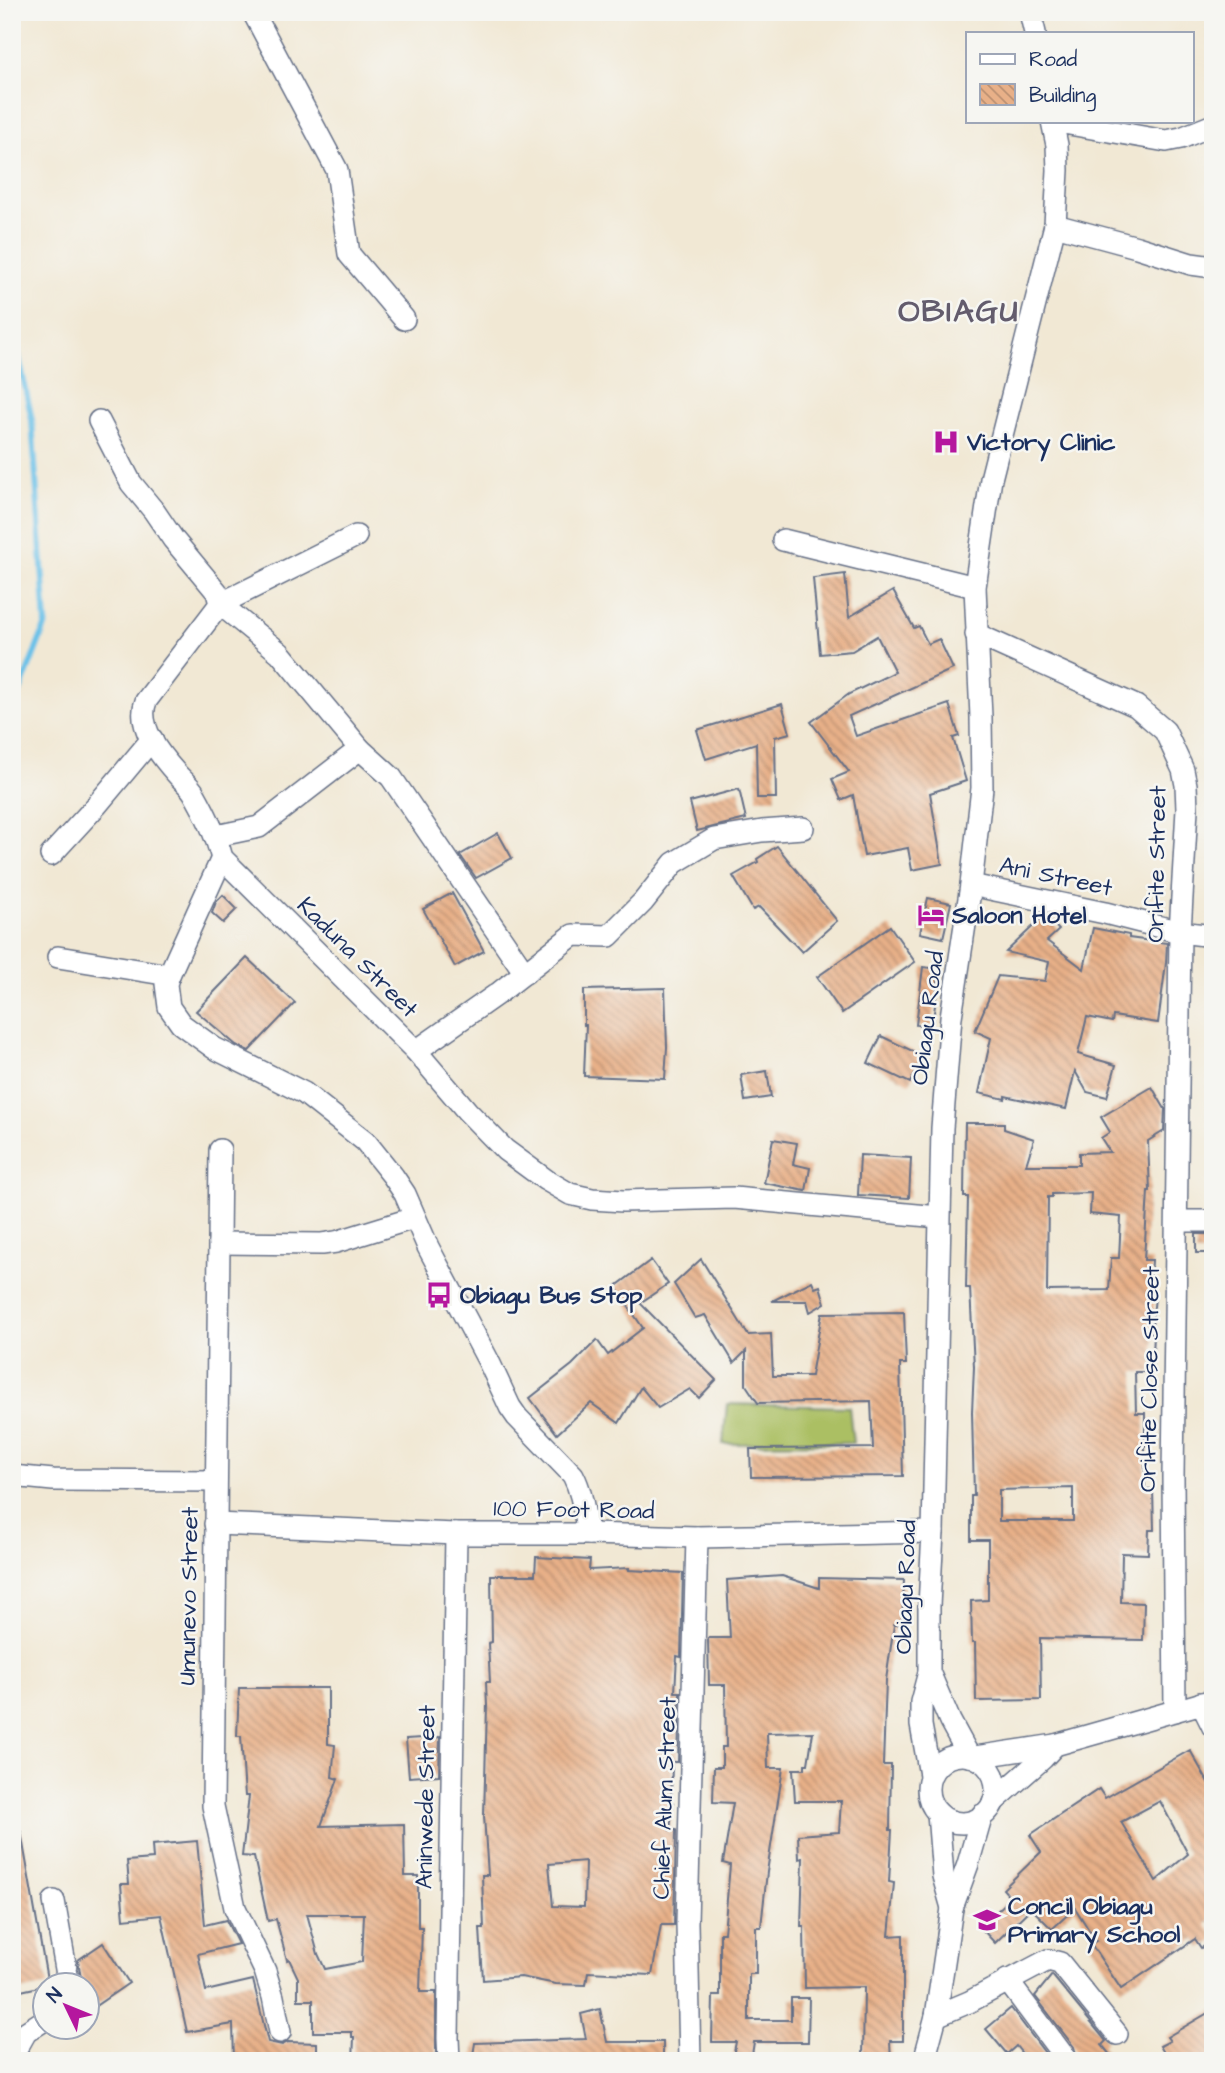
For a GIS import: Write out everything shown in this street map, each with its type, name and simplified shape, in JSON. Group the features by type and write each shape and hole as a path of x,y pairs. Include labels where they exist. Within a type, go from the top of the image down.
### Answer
{"street":[{"path":"253,12 337,170 349,254 404,319"},
{"path":"1030,12 1035,32"},
{"name":"Obiagu Road","path":"972,1757 950,1721 929,1672 942,1128 951,1017 971,885 982,788 975,587 991,479 1055,225 1058,170 1052,122"},
{"path":"1058,122 1166,141 1213,125"},
{"path":"1055,225 1191,264 1213,267"},
{"path":"99,421 131,483 217,592 220,604 280,653 360,749 391,777 525,973"},
{"path":"220,604 356,536"},
{"path":"783,540 975,587"},
{"name":"Kaduna Street","path":"220,604 146,702 142,710 144,726 174,771 193,790 216,836 222,858 416,1051 467,1111 505,1150 545,1180 570,1194 592,1199 623,1201 734,1198 939,1217"},
{"name":"Orifite Street","path":"976,634 1136,706 1165,731 1183,770 1187,809 1180,932 1178,1048"},
{"path":"51,855 152,739"},
{"path":"216,836 259,827 360,749"},
{"path":"416,1051 573,935 609,936 643,902 674,863 714,839 803,828"},
{"path":"222,858 169,975 166,984 169,1007 181,1024 214,1048 304,1093 365,1141 393,1176 405,1194 414,1217 510,1406 517,1417 573,1475 579,1487 588,1534"},
{"name":"Ani Street","path":"971,885 1180,932 1213,936"},
{"path":"58,957 169,975"},
{"name":"Orifite Close Street","path":"1175,1711 1173,1477 1178,1048"},
{"name":"Umunevo Street","path":"220,1150 213,1806 235,1908 265,1971 280,2032"},
{"path":"219,1243 322,1244 414,1217"},
{"path":"1177,1221 1213,1221"},
{"path":"12,1476 53,1480 216,1480"},
{"name":"100 Foot Road","path":"215,1524 456,1534 697,1537 933,1532"},
{"name":"Aninwede Street","path":"449,2061 456,1534"},
{"name":"Chief Alum Street","path":"690,2061 687,1923 697,1537"},
{"path":"929,1672 921,1702 924,1749 930,1775 928,1792 938,1813 948,1820 969,1822 987,1809 1055,1745"},
{"path":"930,1775 946,1759 957,1755 972,1757 1055,1745 1207,1701 1213,1727"},
{"path":"924,2061 936,2016 952,1908 995,1784 992,1773 985,1764 972,1757"},
{"path":"938,1813 943,1876 952,1908"},
{"path":"54,1901 67,1972"},
{"path":"936,2016 969,2002 1048,1960 1058,1961 1117,2034"},
{"path":"1007,1980 1063,2055"},
{"path":"12,2057 19,2033"}],"green space":[{"path":"727,1404 849,1407 853,1443 723,1444"}],"building":[{"path":"845,574 849,617 893,591 914,628 919,626 928,644 939,639 953,669 849,716 856,736 949,704 959,736 953,738 966,781 930,793 942,864 912,870 908,848 864,856 853,795 841,800 832,779 849,772 811,722 849,694 895,672 877,636 852,651 820,654 813,578"},
{"path":"782,704 790,733 775,737 776,798 757,798 756,743 706,759 697,730"},
{"path":"739,789 746,819 697,831 690,802"},
{"path":"498,833 512,858 476,878 460,855"},
{"path":"777,846 837,921 802,952 759,907 753,910 733,876 758,862 757,859"},
{"path":"452,893 484,951 455,967 423,909"},
{"path":"223,895 237,909 223,923 212,913 216,902"},
{"path":"928,898 951,903 943,938 920,933"},
{"path":"1045,915 1059,930 1047,941 1084,969 1093,928 1129,935 1129,938 1167,943 1158,1023 1113,1016 1112,1022 1087,1017 1078,1054 1116,1065 1107,1097 1087,1092 1075,1071 1066,1109 979,1093 991,1038 975,1031 998,976 1045,981 1049,962 1006,952"},
{"path":"890,926 915,962 842,1013 817,977"},
{"path":"247,958 295,1003 249,1051 236,1045 196,1011"},
{"path":"923,967 940,969 932,1027 916,1025"},
{"path":"665,988 665,1079 584,1076 584,990"},
{"path":"881,1036 923,1056 910,1083 868,1063"},
{"path":"767,1071 771,1097 745,1101 741,1075"},
{"path":"1152,1087 1165,1109 1164,1131 1148,1141 1150,1191 1144,1260 1152,1260 1150,1296 1155,1297 1151,1335 1154,1335 1152,1372 1135,1372 1136,1413 1145,1413 1145,1489 1153,1489 1154,1530 1149,1530 1148,1554 1122,1553 1121,1602 1144,1603 1143,1640 1040,1638 1041,1700 976,1701 971,1601 988,1600 988,1540 971,1540 971,1496 974,1496 974,1367 970,1288 966,1288 968,1197 964,1197 965,1123 1004,1123 1004,1129 1034,1139 1026,1165 1079,1165 1079,1153 1110,1152 1101,1138 1110,1132 1101,1117","holes":["1091,1193 1090,1214 1121,1217 1119,1258 1111,1258 1109,1290 1047,1291 1048,1197 1052,1197 1052,1194","1073,1488 1073,1521 999,1521 999,1490"]},
{"path":"773,1139 797,1143 793,1164 810,1168 806,1191 764,1183"},
{"path":"860,1155 911,1158 909,1198 858,1195"},
{"path":"1196,1234 1213,1234 1213,1253 1196,1253"},
{"path":"701,1259 748,1335 771,1334 773,1376 811,1376 822,1313 904,1312 906,1364 900,1364 903,1476 751,1477 750,1449 873,1448 871,1401 758,1403 746,1385 746,1351 734,1363 705,1315 695,1318 674,1284"},
{"path":"651,1260 668,1284 640,1303 716,1380 699,1398 690,1389 658,1408 641,1387 619,1423 591,1403 557,1434 530,1398 572,1365 597,1340 608,1355 643,1328 615,1287"},
{"path":"812,1281 815,1288 820,1286 825,1303 810,1312 807,1301 772,1301"},
{"path":"536,1557 590,1560 589,1570 629,1568 683,1573 681,1657 677,1656 675,1692 680,1692 678,1762 672,1762 673,1803 670,1830 676,1830 674,1925 661,1925 652,1975 588,1972 586,1985 556,1984 521,1977 483,1980 480,1928 484,1928 482,1875 488,1875 484,1816 486,1682 490,1682 488,1643 492,1642 491,1575 535,1575","holes":["585,1861 584,1907 553,1906 549,1864"]},
{"path":"782,1576 819,1588 819,1578 904,1580 902,1625 894,1625 886,1680 883,1765 891,1765 892,1830 889,1882 894,1883 889,1936 903,1935 903,2041 890,2041 891,2061 863,2061 864,1987 805,1988 804,1927 801,1927 803,1858 799,1859 798,1835 839,1832 841,1801 795,1801 793,1769 805,1769 805,1764 808,1764 813,1732 767,1733 768,1768 783,1768 761,1927 756,1927 756,1974 749,1974 749,2020 791,2020 791,1998 809,1998 808,2042 754,2042 751,2061 732,2061 736,2042 712,2042 713,1996 720,1996 720,1933 724,1933 730,1865 723,1863 733,1803 713,1802 714,1767 722,1767 722,1747 726,1747 725,1685 709,1685 708,1638 730,1638 727,1580"},
{"path":"239,1688 328,1688 328,1744 335,1745 332,1777 338,1779 321,1826 404,1824 405,1876 418,1876 418,1927 422,1927 420,1992 436,1992 436,2061 353,2061 352,2032 313,2032 313,2000 298,2000 298,1978 289,1959 287,1960 276,1919 268,1921 254,1857 242,1856 249,1796 245,1796 241,1736 237,1736","holes":["307,1914 364,1914 362,1962 325,1969"]},
{"path":"440,1737 439,1775 409,1777 406,1739"},
{"path":"1190,1750 1213,1791 1213,1919 1206,1923 1213,1935 1213,1941 1201,1948 1195,1939 1121,1989 1091,1944 1096,1941 1075,1908 1052,1929 1031,1908 995,1943 980,1927 1011,1898 1003,1889 1041,1852 1030,1835 1099,1789 1105,1798","holes":["1160,1801 1188,1854 1156,1881 1121,1822"]},
{"path":"21,1832 46,1972 32,1972 32,1989 12,1993 12,1833"},
{"path":"197,1841 205,1925 226,1920 238,1944 198,1954 206,1991 253,1980 268,2042 282,2045 288,2042 317,2043 317,2061 234,2061 233,2024 187,2032 161,1915 124,1919 121,1884 129,1884 127,1861 153,1859 152,1845"},
{"path":"103,1943 129,1983 102,2001 102,1972 80,1972 78,1960"},
{"path":"1052,1975 1106,2041 1102,2045 1115,2061 1075,2061 1074,2047 1035,1996"},
{"path":"1011,2008 1051,2061 1028,2061 1016,2046 1007,2054 986,2029"},
{"path":"600,2009 607,2042 663,2042 663,2061 472,2061 475,2043 586,2039 581,2014"},
{"path":"1213,2010 1213,2061 1169,2061 1160,2046 1170,2041 1167,2037"}],"waterway":[{"path":"12,325 32,420 46,624 12,711"}],"place":[{"name":"Victory Clinic","path":"946,442"},
{"name":"Saloon Hotel","path":"931,915"},
{"name":"Obiagu Bus Stop","path":"439,1295"},
{"name":"Concil Obiagu Primary School","path":"987,1920"}],"district":[{"name":"OBIAGU","path":"959,310"}]}
